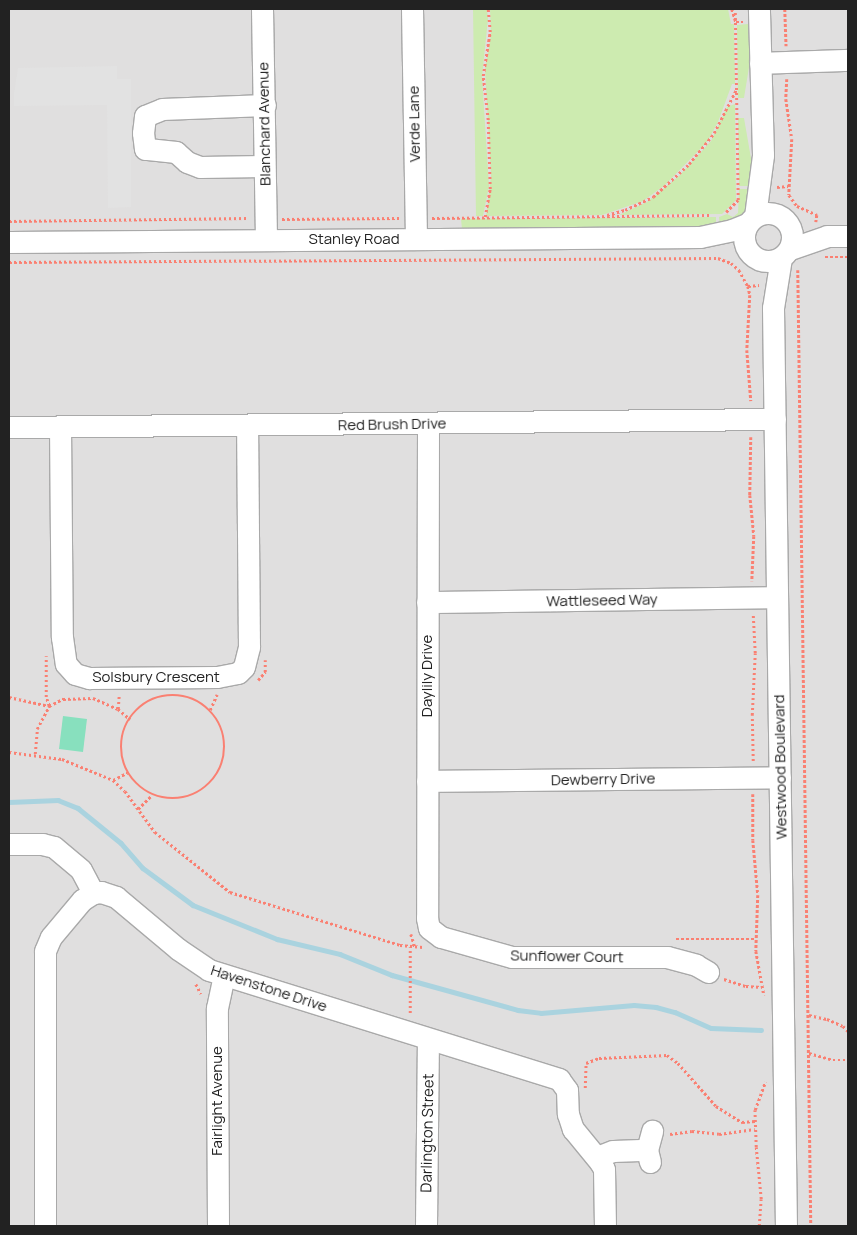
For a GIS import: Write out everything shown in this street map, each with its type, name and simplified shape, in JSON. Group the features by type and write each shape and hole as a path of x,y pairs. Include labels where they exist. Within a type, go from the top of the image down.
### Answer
{"street":[{"name":"Blanchard Avenue","path":"262,9 265,105 265,229"},
{"name":"Verde Lane","path":"412,9 416,228"},
{"path":"759,9 763,155 769,187 793,236 790,257"},
{"path":"760,63 848,60"},
{"path":"264,166 200,167 186,162 176,152 145,149 143,133 145,116 162,109 265,105"},
{"path":"763,155 751,220 744,238 753,255 774,261 790,257 827,236"},
{"path":"751,220 768,212 827,236"},
{"name":"Stanley Road","path":"9,242 265,229 416,228 700,237 732,230 751,220"},
{"name":"Stanley Road","path":"700,237 753,255"},
{"name":"Westwood Boulevard","path":"753,255 768,285 773,308 786,1226"},
{"name":"Westwood Boulevard","path":"773,308 790,257"},
{"name":"Red Brush Drive","path":"9,427 775,419"},
{"name":"Daylily Drive","path":"424,934 426,918 428,424"},
{"name":"Solsbury Crescent","path":"60,426 62,637 66,664 75,674 89,678 233,675 244,667 247,659 247,425"},
{"name":"Wattleseed Way","path":"427,602 777,597"},
{"name":"Dewberry Drive","path":"427,781 780,777"},
{"path":"9,844 42,844 54,847 77,865 93,893 82,900 51,937 45,951 45,1226"},
{"name":"Havenstone Drive","path":"93,893 102,892 116,897 197,963 224,976 559,1079 567,1090 568,1114 573,1129 597,1157 604,1169 605,1226"},
{"name":"Sunflower Court","path":"424,934 512,957 667,957 696,965 708,972"},
{"name":"Fairlight Avenue","path":"218,1226 217,1008 224,976"},
{"name":"Darlington Street","path":"426,1226 428,1039"},
{"path":"597,1157 613,1151 650,1146"}],"path":[{"path":"485,217 490,188 489,138 483,76 490,32 488,9"},
{"path":"732,9 736,22"},
{"path":"723,215 738,200 736,9"},
{"path":"785,9 784,35 788,61 786,98 792,139 789,195 797,206 816,215 827,236 815,257 848,256"},
{"path":"603,216 625,210 653,197 688,164 714,133 737,88"},
{"path":"265,229 416,228 485,217 710,215"},
{"path":"790,257 809,1015 811,1226"},
{"path":"9,262 718,258 731,263 745,278 750,295 747,341 750,370 750,495 754,536 753,840 758,895 756,939 764,1002"},
{"path":"46,648 46,697 49,706"},
{"path":"254,683 265,672 265,652"},
{"path":"210,710 215,702 217,691"},
{"path":"168,695 190,698 210,710 219,723 225,738 225,754 220,770 211,783 199,793 184,798 168,799 152,795 138,786 128,772 123,759 121,745 124,731 130,718 140,707 153,699 168,695"},
{"path":"9,697 49,706"},
{"path":"35,754 37,729 49,706 63,699 93,698 118,709 130,718"},
{"path":"9,752 35,754 80,765 113,780 125,791 155,832 230,892 415,947"},
{"path":"113,780 128,772"},
{"path":"138,809 152,795"},
{"path":"415,947 424,934"},
{"path":"415,947 424,934"},
{"path":"668,940 756,939"},
{"path":"410,947 410,1000"},
{"path":"708,972 733,983 762,987"},
{"path":"189,978 196,984 201,994 202,1004"},
{"path":"809,1015 835,1022 848,1031"},
{"path":"809,1053 833,1060 848,1060"},
{"path":"585,1092 586,1063 599,1058 666,1055 678,1063 716,1106 742,1122 755,1121"},
{"path":"759,1226 761,1199 755,1110 765,1079"},
{"path":"650,1146 680,1132 719,1134 755,1129"}],"shaded area":[{"path":"9,9 848,9 848,1226 9,1226"},
{"path":"117,66 117,79 131,79 131,207 108,208 107,105 14,106 14,94 18,68"}],"green space":[{"path":"473,9 487,9 488,19 482,77 489,186 483,216 476,216"},
{"path":"490,9 728,9 731,24 734,24 735,84 732,84 718,122 707,142 665,185 643,201 602,215 486,216 491,176 485,69 491,35"},
{"path":"748,24 750,26 751,55 744,98 738,98 737,25"},
{"path":"735,104 736,200 722,214 619,215 647,202 679,176 711,141 727,107"},
{"path":"738,118 744,118 752,164 753,186 739,186"},
{"path":"739,189 753,189 746,216 720,228 719,217 727,214 733,217 738,213"},
{"path":"716,217 716,228 462,229 461,219"},
{"path":"63,716 87,719 83,752 59,749"}],"waterway":[{"path":"9,802 58,800 78,808 121,843 143,868 193,905 277,939 340,954 392,975 518,1010 541,1013 634,1005 656,1007 675,1012 711,1028 761,1030"}]}
